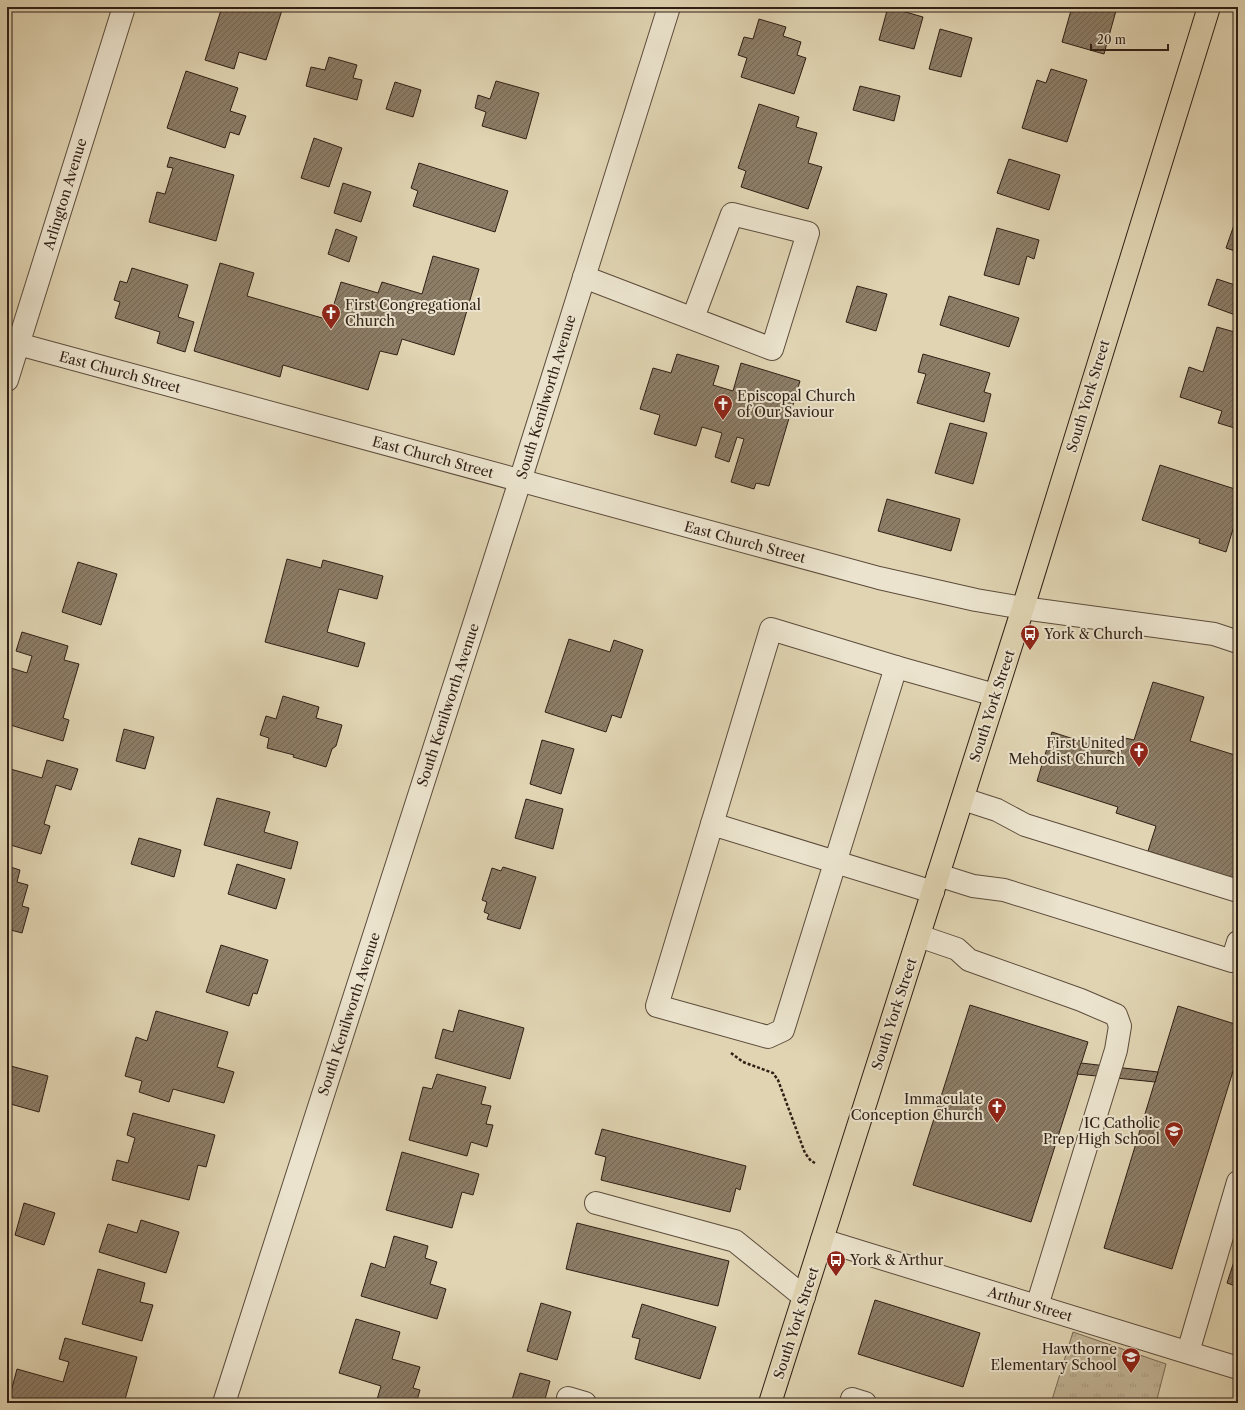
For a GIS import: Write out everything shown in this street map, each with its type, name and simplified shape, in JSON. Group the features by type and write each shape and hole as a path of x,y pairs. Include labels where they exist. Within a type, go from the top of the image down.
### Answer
{"main road":[{"name":"South York Street","path":"770,1403 1023,608 1209,7"}],"street":[{"name":"Arlington Avenue","path":"7,380 13,343 124,7"},
{"name":"South Kenilworth Avenue","path":"224,1403 520,481 668,7"},
{"path":"584,277 772,349 808,233 732,214 693,318"},
{"name":"East Church Street","path":"13,343 879,578 976,600 1023,608 1214,634 1238,642"},
{"path":"896,667 783,1030 768,1037 657,1006 771,629 995,695"},
{"path":"962,799 997,810 1025,825 1238,891"},
{"path":"712,824 835,861 936,883 1004,890 1232,961 1238,942"},
{"path":"919,936 957,949 969,960 1081,1000 1116,1015 1120,1026 1116,1050 1037,1306"},
{"path":"1188,1352 1238,1182"},
{"path":"596,1203 735,1241 804,1297"},
{"name":"Arthur Street","path":"822,1240 1238,1368"},
{"path":"851,1403 852,1399 865,1403"}],"path":[{"path":"732,1027 726,1046 728,1051 743,1062 773,1073 778,1080 805,1153 811,1162 815,1163"}],"green space":[{"name":"Hawthorne Elementary School","path":"1073,1332 1166,1364 1156,1403 1051,1403"}],"building":[{"path":"222,7 283,7 266,60 239,52 234,69 205,60"},
{"path":"790,7 805,7 804,11"},
{"path":"888,7 923,17 914,49 879,40"},
{"path":"1072,7 1117,7 1104,54 1062,42"},
{"path":"759,19 786,27 783,36 801,42 797,55 806,58 794,94 741,77 747,58 738,55 744,37 753,39"},
{"path":"940,29 972,38 961,77 929,69"},
{"path":"329,57 357,65 353,78 362,80 357,100 306,86 311,67 325,70"},
{"path":"1051,69 1087,80 1067,142 1022,128 1037,80 1046,83"},
{"path":"186,71 238,88 230,111 246,116 239,135 230,132 225,148 167,128"},
{"path":"496,81 539,93 526,139 482,126 486,112 475,108 478,95 490,99"},
{"path":"395,82 421,90 413,117 386,109"},
{"path":"860,86 900,96 894,121 853,110"},
{"path":"759,104 799,117 796,127 817,133 808,163 822,167 808,209 741,187 746,171 738,168"},
{"path":"314,138 342,148 329,187 301,178"},
{"path":"170,157 234,175 216,241 149,222 157,192 165,194 173,168 167,167"},
{"path":"1009,159 1060,175 1049,210 997,193"},
{"path":"419,163 508,191 495,232 413,206 418,191 411,188"},
{"path":"343,183 371,192 361,222 334,213"},
{"path":"1234,225 1238,226 1238,252 1226,248"},
{"path":"997,228 1039,240 1034,259 1027,256 1019,285 984,275"},
{"path":"336,229 357,237 349,262 328,254"},
{"name":"First Congregational Church","path":"433,256 479,269 454,355 402,339 397,355 380,351 368,390 283,365 280,377 194,351 220,263 254,273 247,296 329,320 341,282 378,293 382,282 422,294"},
{"path":"132,268 188,285 178,317 194,322 185,352 157,343 160,332 115,318 120,302 114,300 120,281 127,283"},
{"path":"1217,279 1238,286 1238,316 1208,305"},
{"path":"857,286 887,294 876,331 846,322"},
{"path":"949,296 1019,318 1009,347 940,325"},
{"path":"1217,327 1238,333 1238,429 1218,423 1222,411 1180,397 1189,367 1203,372"},
{"name":"Episcopal Church of Our Saviour","path":"677,354 719,366 713,385 733,391 741,363 800,381 769,486 756,483 754,489 731,482 744,439 737,437 729,462 715,457 722,433 702,427 696,446 654,434 660,415 640,409 653,368 671,373"},
{"path":"923,354 990,373 984,392 991,394 984,422 917,403 926,374 918,372"},
{"path":"950,423 987,433 973,484 935,473"},
{"path":"1160,465 1238,490 1238,513 1226,552 1199,543 1200,539 1142,520"},
{"path":"887,499 960,519 951,551 878,531"},
{"path":"287,559 321,568 323,560 383,576 377,599 339,589 327,632 365,643 358,667 265,642"},
{"path":"78,562 117,574 101,625 62,612"},
{"path":"22,632 68,646 64,660 79,664 63,718 69,720 63,741 7,724 7,681 11,668 27,673 32,656 16,651"},
{"path":"569,639 610,652 614,640 643,650 621,718 612,715 606,732 545,712"},
{"name":"First United Mehodist Church","path":"1153,682 1204,697 1190,741 1238,756 1238,880 1148,851 1156,826 1116,813 1118,807 1037,781 1052,732 1120,754 1125,738 1134,740"},
{"path":"283,696 319,707 316,718 342,725 336,746 332,749 326,767 293,757 294,755 267,748 269,738 260,735 266,716 276,719"},
{"path":"124,729 154,737 145,769 116,761"},
{"path":"542,740 574,749 561,794 530,784"},
{"path":"47,760 78,769 71,790 56,785 44,824 50,826 41,854 7,844 7,768 42,778"},
{"path":"217,798 270,812 264,832 298,842 291,869 204,845"},
{"path":"526,799 563,809 553,849 515,838"},
{"path":"139,838 181,850 174,877 131,864"},
{"path":"237,864 285,879 276,909 228,894"},
{"path":"7,866 20,870 17,882 28,885 22,906 29,908 22,933 7,929"},
{"path":"503,867 536,877 520,929 487,919 489,914 484,912 487,902 482,900 492,868 501,871"},
{"path":"221,945 268,960 257,994 253,993 249,1006 206,992"},
{"name":"Immaculate Conception Church","path":"970,1005 1088,1042 1031,1222 913,1185"},
{"path":"1178,1006 1238,1025 1238,1055 1172,1269 1104,1248"},
{"path":"459,1010 524,1028 510,1079 435,1058 443,1029 453,1032"},
{"path":"156,1011 228,1032 217,1067 234,1072 224,1103 173,1089 169,1102 139,1092 142,1081 125,1076 136,1037 147,1041"},
{"path":"1081,1063 1158,1072 1155,1082 1077,1074"},
{"path":"7,1065 48,1076 39,1112 7,1103"},
{"path":"437,1074 486,1087 481,1104 491,1106 486,1124 493,1125 487,1147 471,1142 467,1156 409,1140 423,1087 432,1089"},
{"path":"133,1113 215,1135 206,1167 198,1165 189,1200 112,1180 117,1160 128,1163 135,1138 127,1135"},
{"path":"602,1129 746,1166 740,1190 736,1188 730,1212 601,1180 606,1157 595,1154"},
{"path":"402,1152 479,1174 473,1195 462,1192 452,1228 386,1210"},
{"path":"24,1203 55,1213 44,1245 15,1235"},
{"path":"141,1220 179,1232 166,1273 99,1252 108,1224 137,1233"},
{"path":"577,1223 729,1261 718,1306 566,1269"},
{"path":"394,1236 428,1246 425,1258 437,1262 430,1284 446,1289 437,1319 361,1296 371,1263 385,1268"},
{"path":"1238,1249 1238,1287 1227,1283"},
{"path":"98,1269 145,1283 140,1302 153,1305 142,1341 82,1324"},
{"path":"875,1300 980,1333 963,1387 858,1354"},
{"path":"541,1303 571,1312 557,1360 527,1351"},
{"path":"642,1304 716,1327 700,1379 635,1359 640,1339 632,1337"},
{"path":"356,1319 400,1332 392,1359 420,1367 413,1388 420,1390 417,1400 425,1403 376,1403 381,1386 339,1373"},
{"path":"65,1338 137,1357 124,1403 25,1403 9,1399 17,1369 63,1382 69,1362 59,1359"},
{"path":"520,1373 550,1381 544,1403 511,1403"}],"place":[{"name":"First Congregational Church","path":"331,330"},
{"name":"Episcopal Church of Our Saviour","path":"723,421"},
{"name":"York & Church","path":"1030,651"},
{"name":"First United Mehodist Church","path":"1139,768"},
{"name":"Immaculate Conception Church","path":"997,1124"},
{"name":"IC Catholic Prep High School","path":"1174,1148"},
{"name":"York & Arthur","path":"836,1277"},
{"name":"Hawthorne Elementary School","path":"1131,1374"}]}
